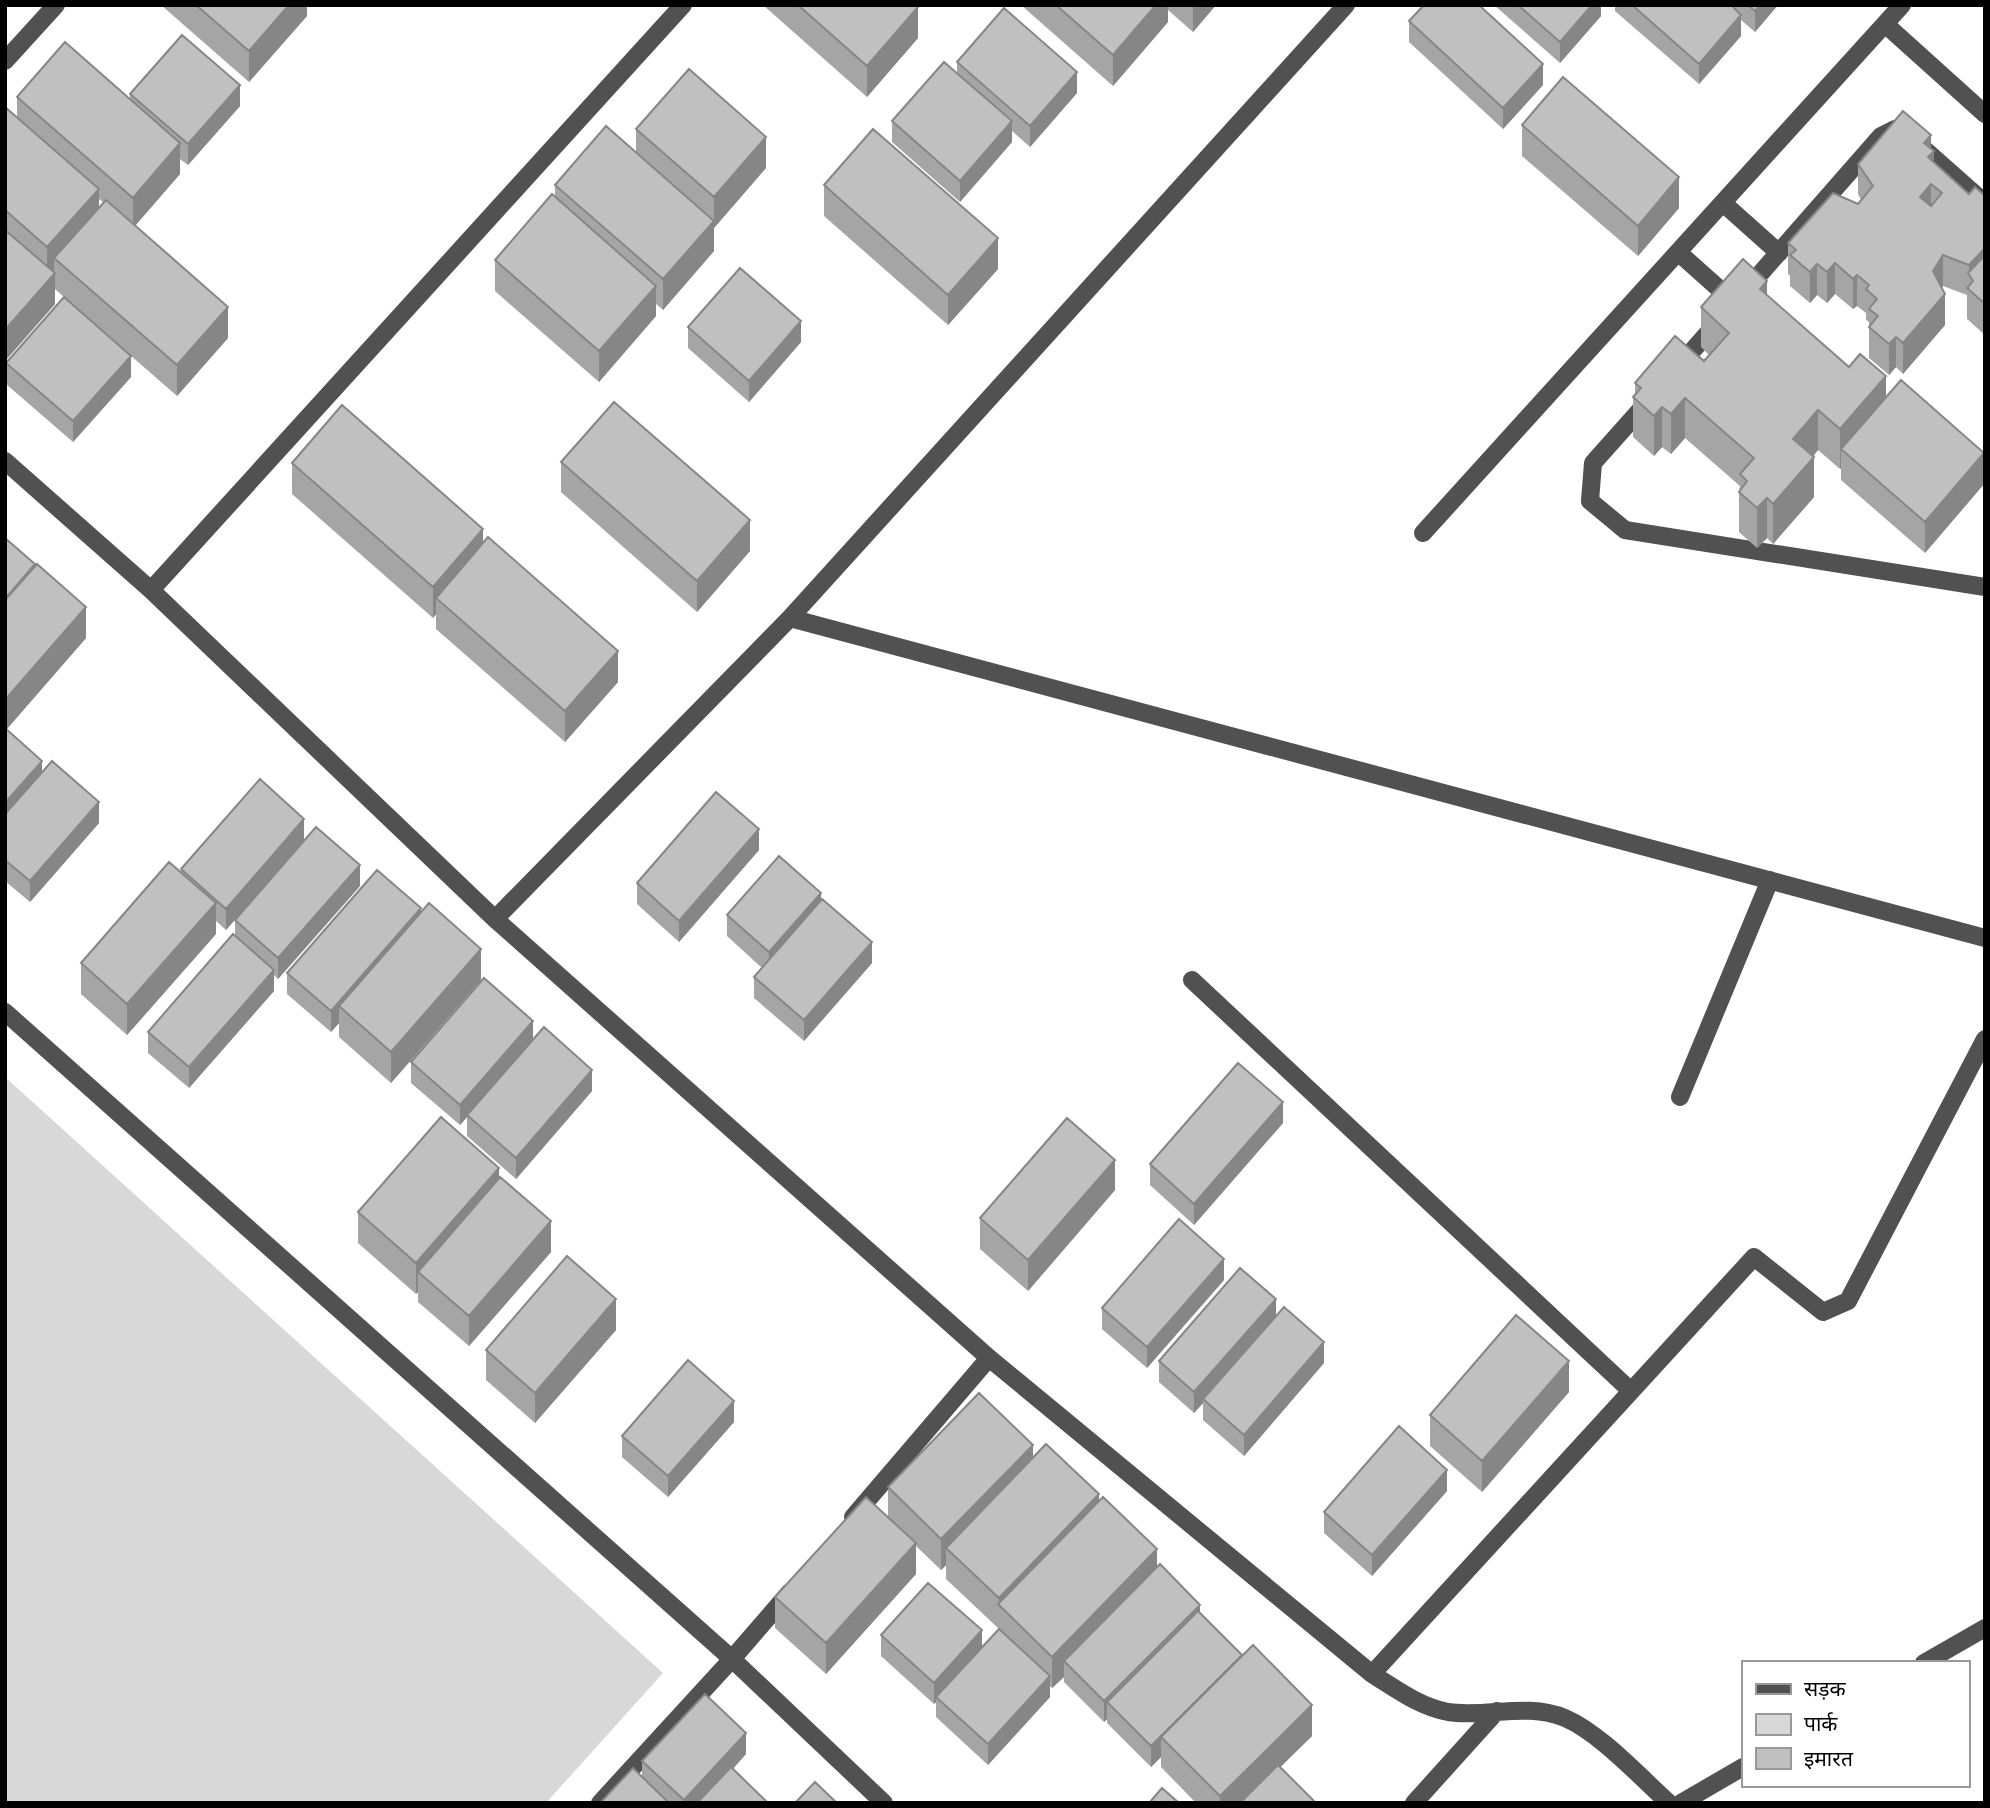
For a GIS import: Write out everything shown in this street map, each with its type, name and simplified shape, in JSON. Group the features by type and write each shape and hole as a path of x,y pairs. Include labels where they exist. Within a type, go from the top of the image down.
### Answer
{"street":[{"path":"5,61 56,5"},
{"path":"151,590 683,5"},
{"path":"495,919 790,618 1346,5"},
{"path":"1423,533 1902,5"},
{"path":"1885,24 1985,114"},
{"path":"1985,203 1907,134 1895,129 1881,136 1593,463 1590,501 1625,530 1985,587"},
{"path":"1723,203 1779,253"},
{"path":"1679,253 1735,303"},
{"path":"5,461 151,590 495,919 989,1358 1372,1674 1422,1705 1450,1712 1531,1710 1564,1718 1591,1733 1669,1803"},
{"path":"790,618 1985,938"},
{"path":"1679,1097 1770,880"},
{"path":"1192,980 1631,1391"},
{"path":"5,1012 732,1659 884,1803"},
{"path":"1372,1674 1754,1256 1823,1312 1848,1301 1985,1039"},
{"path":"838,1534 989,1358"},
{"path":"600,1803 732,1659 803,1576"},
{"path":"1927,1661 1985,1628"},
{"path":"1414,1803 1497,1711"},
{"path":"1681,1803 1742,1768"}],"green space":[{"path":"5,1077 663,1673 546,1803 5,1803"}],"building":[{"path":"196,5 289,5 249,51"},
{"path":"798,5 916,5 918,7 867,66"},
{"path":"1056,5 1156,5 1113,55"},
{"path":"1424,5 1479,5 1543,64 1503,108 1409,21"},
{"path":"1518,5 1592,5 1560,42"},
{"path":"1632,5 1731,5 1741,15 1699,64"},
{"path":"1748,5 1760,5 1755,11"},
{"path":"1004,8 1077,72 1030,126 957,62"},
{"path":"182,35 240,85 188,144 130,94"},
{"path":"65,42 180,143 133,198 17,97"},
{"path":"944,62 1012,121 960,181 892,121"},
{"path":"689,69 766,137 714,197 636,129"},
{"path":"1563,77 1679,177 1638,226 1522,125"},
{"path":"5,107 99,189 47,247 5,210"},
{"path":"1903,111 1931,135 1924,143 1934,151 1928,157 1969,194 1975,187 1983,194 1985,192 1985,248 1969,265 1943,255 1933,271 1945,294 1903,343 1896,337 1889,344 1869,327 1878,316 1869,309 1877,299 1866,289 1869,285 1857,275 1853,279 1835,263 1827,272 1817,264 1810,272 1790,255 1796,250 1788,243 1833,193 1858,204 1873,186 1858,164","holes":["1931,184 1942,193 1931,206 1920,197"]},
{"path":"606,126 714,221 663,279 555,185"},
{"path":"873,129 998,238 948,295 824,185"},
{"path":"552,194 656,286 599,351 495,260"},
{"path":"106,200 228,307 177,365 54,258"},
{"path":"5,230 55,273 5,330"},
{"path":"1985,255 1985,304 1967,288 1973,281 1968,273"},
{"path":"1743,259 1767,281 1760,289 1849,367 1860,354 1886,376 1840,429 1818,410 1793,439 1814,457 1773,504 1767,498 1757,508 1739,492 1747,481 1740,474 1754,458 1685,398 1671,414 1662,407 1654,416 1633,397 1641,388 1635,383 1675,336 1704,361 1729,333 1701,307"},
{"path":"740,268 801,321 749,381 688,327"},
{"path":"64,297 131,356 73,421 6,363"},
{"path":"1901,380 1984,453 1925,522 1841,449"},
{"path":"614,402 750,520 697,581 561,462"},
{"path":"342,405 483,529 433,587 292,463"},
{"path":"488,537 618,651 565,711 436,598"},
{"path":"5,538 35,564 5,599"},
{"path":"37,564 86,607 5,700 5,600"},
{"path":"5,728 42,761 5,803"},
{"path":"52,761 99,802 30,881 5,860 5,814"},
{"path":"260,779 304,819 226,909 181,869"},
{"path":"716,792 759,829 679,921 637,883"},
{"path":"316,827 360,865 278,958 235,920"},
{"path":"779,856 821,893 769,952 727,915"},
{"path":"169,862 216,903 127,1004 81,963"},
{"path":"377,870 421,908 331,1011 287,973"},
{"path":"822,899 872,942 804,1020 754,977"},
{"path":"429,903 481,949 391,1052 339,1006"},
{"path":"233,934 274,970 189,1067 148,1032"},
{"path":"484,978 533,1021 460,1105 411,1062"},
{"path":"544,1027 592,1070 516,1158 467,1115"},
{"path":"1238,1063 1283,1102 1194,1204 1150,1164"},
{"path":"441,1117 499,1168 416,1263 358,1212"},
{"path":"1067,1118 1115,1160 1028,1260 980,1218"},
{"path":"500,1177 551,1221 469,1316 418,1272"},
{"path":"1179,1219 1224,1259 1147,1347 1102,1308"},
{"path":"567,1256 616,1299 535,1393 486,1350"},
{"path":"1240,1268 1276,1299 1194,1392 1159,1361"},
{"path":"1284,1307 1324,1342 1244,1435 1203,1399"},
{"path":"1516,1315 1569,1361 1482,1461 1430,1415"},
{"path":"688,1360 734,1401 668,1476 622,1436"},
{"path":"979,1393 1033,1445 941,1539 888,1487"},
{"path":"1399,1426 1447,1470 1372,1555 1324,1512"},
{"path":"1046,1444 1099,1494 999,1598 946,1548"},
{"path":"866,1497 916,1543 826,1643 775,1597"},
{"path":"1103,1497 1157,1549 1052,1657 998,1604"},
{"path":"1160,1564 1200,1605 1104,1701 1064,1661"},
{"path":"928,1583 982,1630 934,1683 881,1635"},
{"path":"1198,1611 1242,1655 1151,1746 1107,1702"},
{"path":"999,1629 1050,1676 988,1744 936,1697"},
{"path":"1253,1645 1312,1705 1220,1796 1161,1737"},
{"path":"705,1694 746,1733 684,1800 642,1761"},
{"path":"1278,1765 1316,1803 1240,1803"},
{"path":"731,1767 768,1803 697,1803"},
{"path":"633,1768 668,1802 667,1803 600,1803"},
{"path":"815,1782 837,1803 795,1803"},
{"path":"1162,1788 1179,1803 1149,1803"}]}
